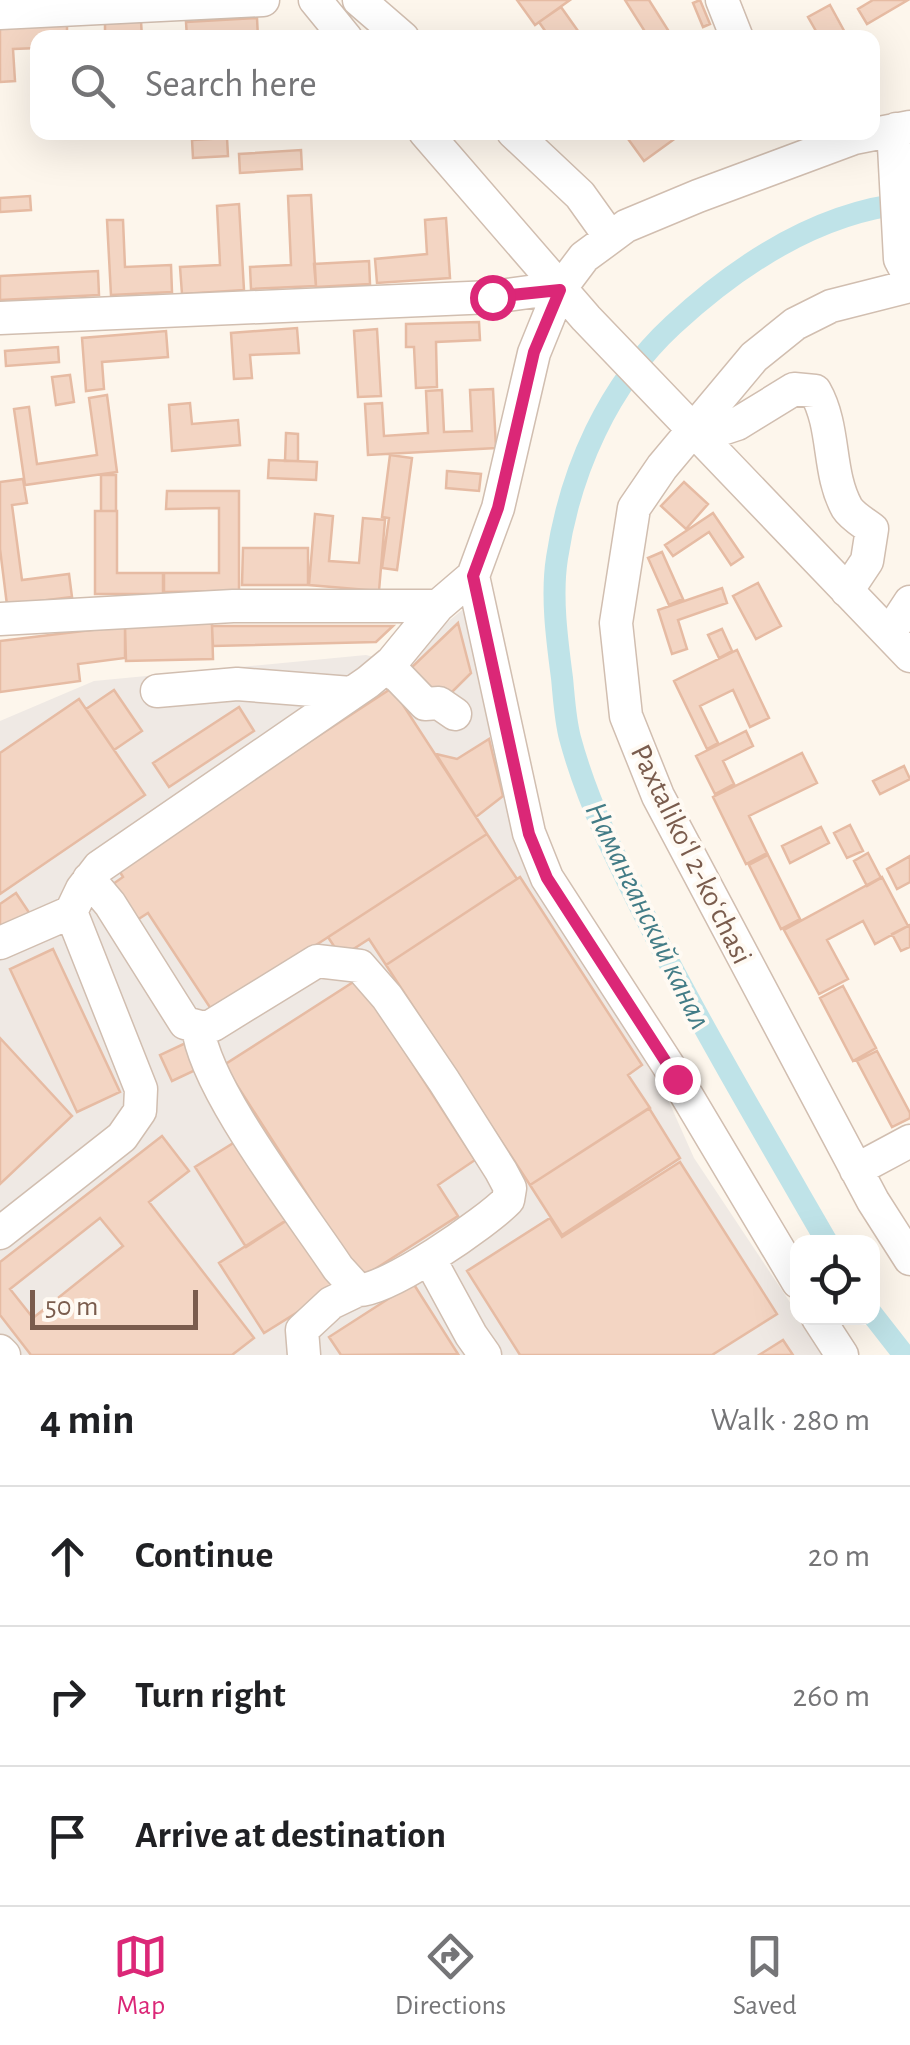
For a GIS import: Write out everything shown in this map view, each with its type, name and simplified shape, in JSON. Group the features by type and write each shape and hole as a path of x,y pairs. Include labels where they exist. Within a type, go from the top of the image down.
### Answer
{"street":[{"path":"0,13 263,0"},
{"path":"315,0 339,30"},
{"path":"360,0 393,30"},
{"path":"722,0 735,30"},
{"path":"900,134 907,274"},
{"path":"432,140 559,289 899,645"},
{"path":"0,943 70,912 99,868 385,668 438,606 473,576 498,508 534,352 559,289 584,258 626,226 784,147 838,140"},
{"path":"550,148 610,237"},
{"name":"Paxtalikoʻl 2-koʻchasi","path":"907,274 795,324 754,357 634,508 616,623 626,716 658,796 856,1170 910,1258"},
{"path":"0,318 492,297 559,289"},
{"path":"695,433 737,424 794,389 815,391 826,410 838,482 848,510 872,529 866,561 847,591"},
{"path":"473,576 529,834 547,878 677,1079 790,1269"},
{"path":"899,645 910,602"},
{"path":"0,619 233,606 438,606"},
{"path":"385,668 425,704 440,703 455,714"},
{"path":"157,691 236,684 351,694"},
{"path":"89,880 110,904 185,1023 213,1026 317,961 360,966 406,1024 510,1188 508,1200 500,1208 429,1258 371,1291 358,1290 331,1304 302,1330 304,1355"},
{"path":"0,1233 122,1137 140,1111 141,1088 70,912"},
{"path":"198,1027 200,1047 227,1099 338,1268 358,1290"},
{"path":"856,1170 910,1141"},
{"path":"429,1258 485,1355"},
{"path":"823,1325 842,1355"}],"shaded area":[{"path":"467,606 530,876 653,1066 694,1158 790,1302 790,1325 805,1325 825,1355 0,1355 0,721 94,681 366,655 398,663"}],"building":[{"path":"517,0 570,0 535,25"},
{"path":"625,0 649,0 668,30 644,30"},
{"path":"700,0 710,24 703,27 693,3"},
{"path":"873,0 908,0 867,24 858,9"},
{"path":"830,5 844,30 815,30 808,17"},
{"path":"561,7 577,30 544,30 539,22"},
{"path":"257,18 258,30 186,30 186,22"},
{"path":"141,21 142,30 105,30 105,23"},
{"path":"67,24 67,30 30,30 30,48 13,49 15,81 0,82 0,27"},
{"path":"192,140 227,140 228,156 193,158"},
{"path":"629,140 673,140 644,161"},
{"path":"301,150 302,169 240,173 239,154"},
{"path":"311,195 316,286 251,289 250,267 291,265 288,196"},
{"path":"30,196 31,210 0,212 0,198"},
{"path":"239,204 244,290 182,294 180,267 220,265 217,206"},
{"path":"446,218 450,278 377,283 375,259 427,254 425,220"},
{"path":"107,220 123,220 125,267 171,265 172,292 111,295"},
{"path":"369,261 370,284 316,287 314,264"},
{"path":"98,271 99,295 0,300 0,276"},
{"path":"479,322 480,340 436,342 437,387 416,388 414,347 406,347 406,324"},
{"path":"297,328 299,353 250,355 252,378 234,379 231,333"},
{"path":"377,329 381,396 358,397 354,331"},
{"path":"166,331 168,357 102,362 104,389 86,391 82,338"},
{"path":"58,347 59,362 6,366 5,351"},
{"path":"70,375 74,402 56,405 52,377"},
{"path":"493,389 496,448 368,455 365,404 382,403 384,436 428,433 426,391 442,390 444,432 472,431 470,390"},
{"path":"107,395 117,472 25,485 14,409 29,407 37,464 97,455 89,398"},
{"path":"190,403 192,424 238,420 240,445 172,451 169,405"},
{"path":"286,433 298,434 298,461 285,461"},
{"path":"390,455 412,458 397,570 382,568 389,518 382,517"},
{"path":"269,460 317,462 316,480 268,478"},
{"path":"447,471 481,474 479,491 446,488"},
{"path":"101,475 116,475 116,511 101,511"},
{"path":"23,479 27,503 12,505 22,580 69,574 72,597 7,605 0,549 0,482"},
{"path":"684,482 708,504 686,529 661,506"},
{"path":"167,491 239,491 239,591 164,592 164,573 219,573 219,508 166,509"},
{"path":"95,511 117,511 117,573 163,573 163,594 95,594"},
{"path":"713,513 743,557 731,565 709,532 673,556 665,545"},
{"path":"315,514 333,516 329,561 359,563 363,518 385,520 379,591 309,585"},
{"path":"243,548 308,548 308,585 242,585"},
{"path":"662,552 683,599 669,605 648,558"},
{"path":"758,583 781,626 756,639 733,596"},
{"path":"722,588 727,603 678,620 687,649 672,654 658,610"},
{"path":"212,623 213,659 126,661 125,626"},
{"path":"458,623 471,673 443,701 411,668"},
{"path":"125,626 125,658 78,664 80,681 0,692 0,641"},
{"path":"212,626 393,626 376,642 213,646"},
{"path":"722,629 732,651 719,658 708,635"},
{"path":"737,650 769,718 750,727 733,690 700,706 718,743 707,749 674,681"},
{"path":"392,688 487,834 213,1012 148,913 137,920 113,884 123,877 117,867"},
{"path":"114,690 142,731 114,750 86,709"},
{"path":"79,699 145,795 0,894 0,753"},
{"path":"239,707 254,731 169,787 153,763"},
{"path":"746,731 753,746 723,761 734,784 715,794 696,756"},
{"path":"489,739 503,796 476,817 436,754 457,759"},
{"path":"802,753 817,783 749,816 767,853 746,864 713,797"},
{"path":"904,766 910,779 880,794 873,781"},
{"path":"850,825 863,851 847,858 834,833"},
{"path":"821,827 829,843 790,863 782,846"},
{"path":"487,834 517,879 386,965 369,939 341,957 328,937"},
{"path":"868,853 881,878 867,886 854,861"},
{"path":"768,855 800,919 781,929 749,865"},
{"path":"910,856 910,882 897,889 887,869"},
{"path":"520,877 642,1065 628,1075 650,1108 530,1185 386,965"},
{"path":"882,877 908,926 875,944 863,921 827,940 848,979 819,994 784,930"},
{"path":"16,893 30,914 0,935 0,904"},
{"path":"910,925 910,947 901,951 892,934"},
{"path":"53,949 120,1092 77,1112 10,969"},
{"path":"358,979 475,1160 438,1185 458,1216 361,1278 224,1065"},
{"path":"843,986 876,1048 853,1061 820,998"},
{"path":"0,1038 72,1116 0,1184"},
{"path":"190,1041 202,1067 172,1081 160,1055"},
{"path":"877,1051 910,1113 910,1118 892,1127 857,1061"},
{"path":"649,1108 680,1158 562,1235 530,1185"},
{"path":"162,1136 189,1171 149,1202 254,1338 232,1355 31,1355 0,1315 0,1262","holes":["100,1218 123,1246 33,1318 10,1289"]},
{"path":"235,1142 286,1221 246,1247 195,1167"},
{"path":"680,1162 777,1314 712,1355 520,1355 467,1271 550,1218 562,1237"},
{"path":"296,1214 341,1285 264,1333 219,1263"},
{"path":"413,1283 458,1354 341,1355 329,1337"},
{"path":"783,1340 793,1355 759,1355"}],"waterway":[{"name":"Наманганский канал","path":"823,1235 671,966 595,811 567,723 555,618 555,573 571,493 596,431 629,374 673,325 753,262 812,229 876,208 910,203"},
{"name":"Наманганский канал","path":"880,1324 904,1355"}],"route":[{"path":"492,297 560,290 534,352 498,508 473,576 529,834 547,878 567,912 677,1079"}]}
